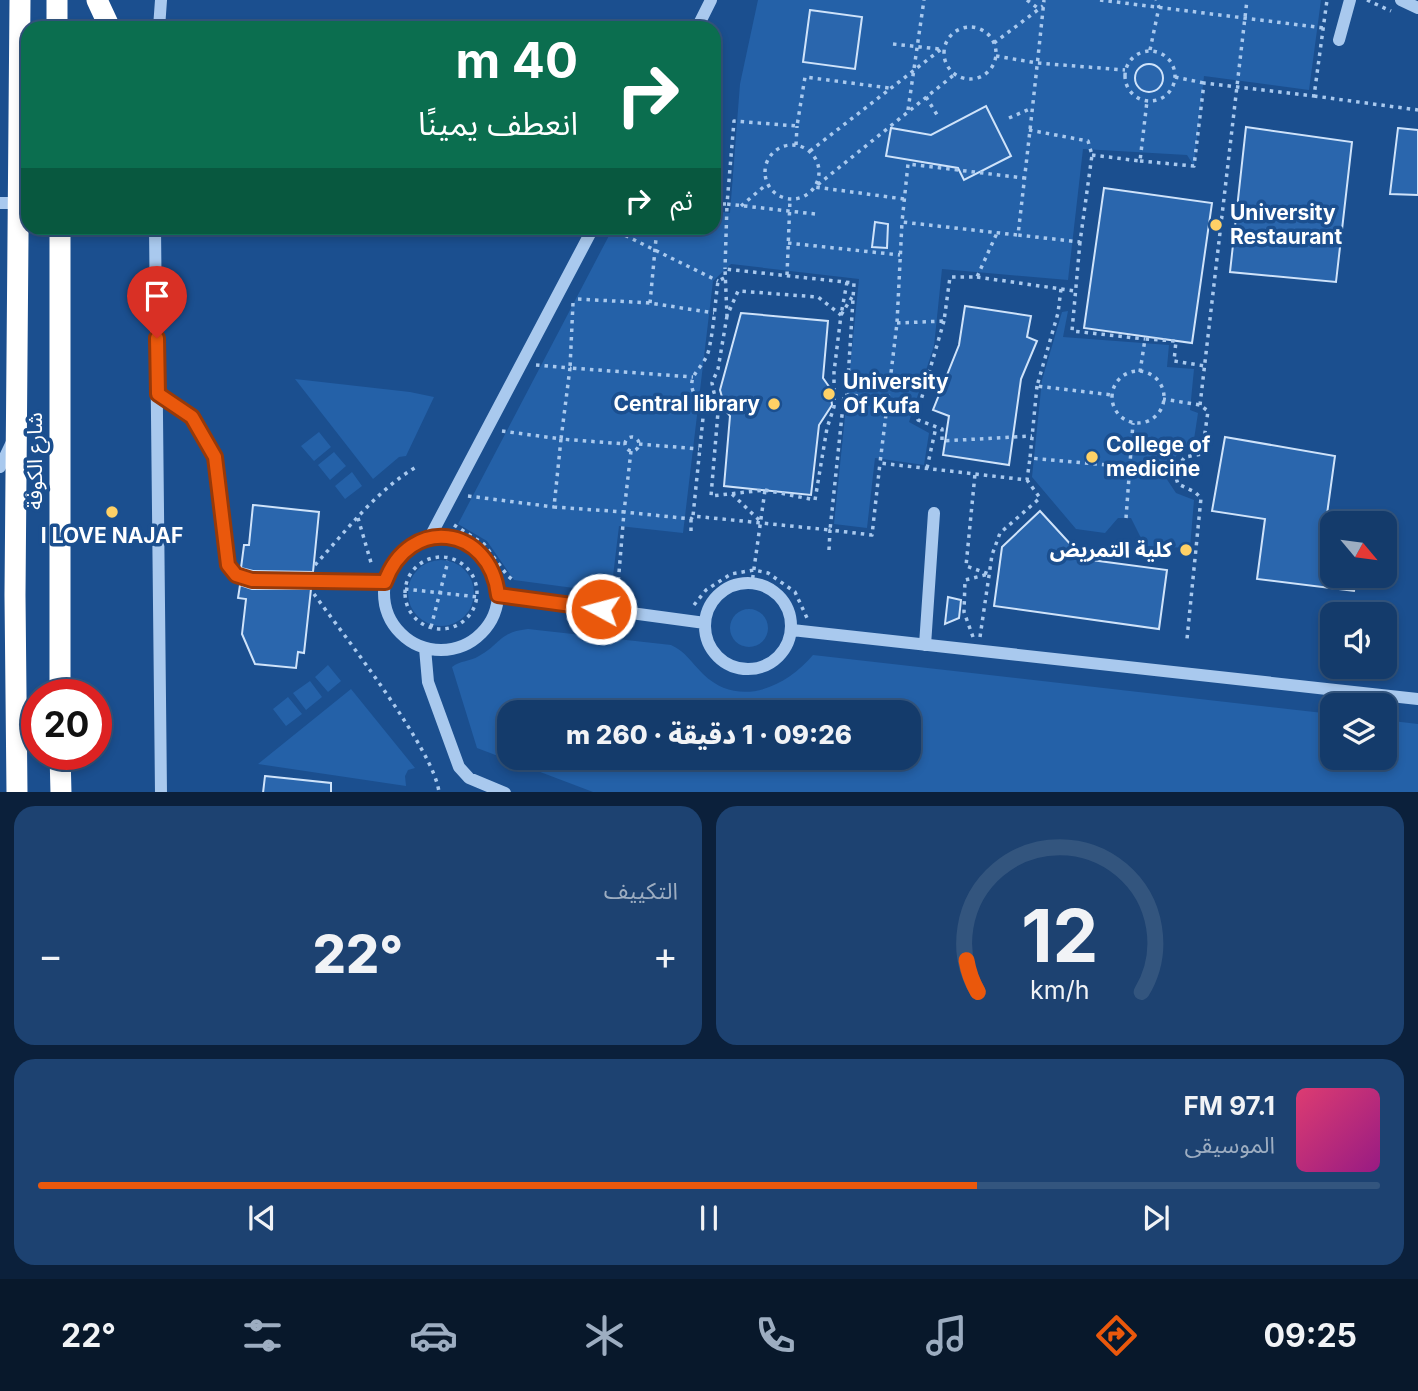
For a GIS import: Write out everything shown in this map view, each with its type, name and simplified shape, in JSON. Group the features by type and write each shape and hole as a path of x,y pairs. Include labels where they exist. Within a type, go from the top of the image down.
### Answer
{"highway":[{"name":"شارع الكوفة","path":"17,792 16,432 9,203 20,0"},
{"path":"57,0 57,21"},
{"path":"97,0 107,21"},
{"name":"شارع الكوفة","path":"60,235 60,679"},
{"path":"60,770 61,792"}],"street":[{"path":"160,21 161,0"},
{"path":"700,21 711,0"},
{"path":"1339,40 1350,0"},
{"path":"1401,0 1418,8"},
{"path":"155,235 161,792"},
{"path":"430,537 589,235"},
{"path":"158,394 192,417 215,457 228,565 236,575 252,580 381,581"},
{"path":"0,467 16,432"},
{"path":"925,645 933,513"},
{"path":"430,537 447,537 478,550 496,578 498,595 490,620 474,639 450,649 425,648 410,641 397,630 388,615 384,598 381,581 391,566 401,553 430,537"},
{"path":"753,576 777,593 791,617 792,630 788,645 773,662 752,670 737,669 712,652 706,638 705,623 715,598 753,576"},
{"path":"0,578 15,595"},
{"path":"498,595 705,623"},
{"path":"792,630 1418,699"},
{"path":"425,648 428,682 459,767 470,778 503,792"}],"path":[{"path":"908,112 924,0"},
{"path":"1027,0 1041,8"},
{"path":"1018,235 1041,8 1044,0"},
{"path":"1101,0 1324,28"},
{"path":"1150,50 1159,7 1156,0"},
{"path":"1200,405 1247,0"},
{"path":"1314,96 1327,0"},
{"path":"994,43 1041,8"},
{"path":"810,151 941,48 952,33 968,26 984,30 994,43 996,56 990,70 977,78 955,74 945,62 941,48"},
{"path":"893,44 941,48"},
{"path":"1150,50 1158,52 1171,62 1175,77 1173,85 1163,98 1147,101 1132,94 1124,79 1125,70 1134,56 1150,50"},
{"path":"996,56 1037,63 1125,70"},
{"path":"815,187 819,168 810,151 796,145 779,148 770,156 765,166 767,184 776,195 790,200 802,198 955,74"},
{"path":"796,145 805,77 889,88"},
{"path":"1175,77 1237,88 1418,110"},
{"path":"1092,155 1194,166 1204,83"},
{"path":"926,97 939,118"},
{"path":"1140,160 1147,101"},
{"path":"1009,118 1032,108"},
{"path":"727,316 724,278 734,121 797,126"},
{"path":"1030,130 1088,141 1092,155 1080,242 1072,331 1176,341 1174,361 1205,366"},
{"path":"473,487 467,498 761,522 872,535 897,323 908,164 1024,177"},
{"path":"741,206 767,184"},
{"path":"815,187 904,200"},
{"path":"787,275 790,200"},
{"path":"721,204 816,214"},
{"path":"902,222 1080,242"},
{"path":"977,277 997,233"},
{"path":"623,235 718,281"},
{"path":"650,303 652,251 655,235"},
{"path":"788,243 900,255"},
{"path":"725,269 854,283 847,395 844,396 829,550"},
{"path":"1032,436 942,441 942,429 918,420 917,414 944,321 950,277 977,277 1075,291"},
{"path":"718,281 724,278"},
{"path":"691,535 704,408 693,393 693,377 709,353 718,281"},
{"path":"841,315 818,298 738,291 727,316 718,369 712,383 718,412 711,496 765,490 815,500 835,400 834,372 846,282"},
{"path":"980,637 989,574 1000,533 1040,498 1027,480 1037,386 1058,313 1061,289"},
{"path":"841,315 854,295"},
{"path":"578,299 650,303 714,313"},
{"path":"554,507 573,303"},
{"path":"897,323 944,321"},
{"path":"1140,372 1145,339"},
{"path":"530,376 536,365 693,377"},
{"path":"1140,372 1159,383 1163,399 1154,417 1133,423 1115,410 1112,395 1121,378 1140,372"},
{"path":"1037,386 1112,395"},
{"path":"847,395 887,398"},
{"path":"1163,399 1200,405 1208,411 1202,454 1185,457 1174,471"},
{"path":"507,421 501,432 625,444 631,451"},
{"path":"1126,518 1133,423"},
{"path":"927,468 936,427"},
{"path":"625,444 632,437 639,444 699,449"},
{"path":"628,598 616,597 631,451 639,444"},
{"path":"1030,458 1174,471"},
{"path":"880,463 1027,480"},
{"path":"416,467 401,476 358,518 303,579 420,745 439,792"},
{"path":"1174,471 1178,485 1195,492 1201,498 1187,639"},
{"path":"975,474 966,566 989,574"},
{"path":"753,576 765,490"},
{"path":"731,494 761,522"},
{"path":"458,516 453,525 484,544 507,576 523,583"},
{"path":"358,518 381,581"},
{"path":"441,556 466,567 475,581 478,597 473,612 457,626 444,629 421,622 410,611 405,589 410,575 420,564 441,556"},
{"path":"431,627 449,561"},
{"path":"692,605 697,605 706,590 731,574 753,576 768,573 795,592 806,617 811,619"},
{"path":"973,637 964,611 965,580 989,574"},
{"path":"405,589 478,597"},
{"path":"960,636 993,639"}],"shaded area":[{"path":"758,0 1321,0 1309,90 1204,76 1194,166 1187,155 1083,149 1068,280 942,269 934,346 909,422 929,433 924,465 875,458 867,528 834,524 859,279 731,264 713,281 683,533 619,526 611,593 514,580 487,541 458,524 609,235 721,235 721,212 730,213 740,84"},
{"path":"1068,311 1063,337 1169,345 1167,367 1194,369 1190,410 1198,413 1193,446 1175,458 1166,478 1176,493 1194,500 1190,548 1145,546 1131,518 1118,518 1105,533 1076,529 1032,477 1042,380 1062,312"},
{"path":"295,379 434,397 406,456 399,457 373,479"},
{"path":"319,432 331,447 314,461 301,446"},
{"path":"334,452 346,466 330,480 318,465"},
{"path":"352,472 362,486 345,499 335,486"},
{"path":"435,560 447,560 459,565 469,575 474,593 472,606 459,621 447,626 435,626 423,621 413,611 408,599 408,587 413,575 423,565"},
{"path":"749,609 763,614 768,628 763,642 749,647 735,642 730,628 735,614"},
{"path":"528,629 671,645 685,654 717,685 747,692 776,684 813,655 1320,713 1320,770 1397,770 1397,722 1418,724 1418,792 593,792 535,770 921,770 921,700 497,700 497,756 477,748 452,667 486,652 511,633"},
{"path":"328,665 341,681 328,692 315,677"},
{"path":"310,681 322,697 306,710 293,693"},
{"path":"351,689 415,768 408,770 405,776 406,786 258,764"},
{"path":"288,697 302,714 286,726 273,709"}],"building":[{"path":"810,10 862,17 855,69 803,62"},
{"path":"1149,64 1159,68 1163,78 1159,88 1149,92 1139,88 1135,78 1139,68"},
{"path":"986,106 1011,156 964,180 958,168 886,156 891,128 931,135"},
{"path":"1246,127 1352,142 1336,282 1230,272"},
{"path":"1398,128 1418,130 1418,195 1390,194"},
{"path":"1104,188 1212,203 1192,343 1084,328"},
{"path":"875,222 888,224 887,248 872,247"},
{"path":"965,306 1031,316 1027,337 1037,341 1021,379 1009,465 943,455 949,416 933,410 959,345"},
{"path":"741,313 828,321 823,378 830,388 832,405 819,425 811,495 724,486 730,416 720,390"},
{"path":"1225,437 1335,456 1327,511 1320,511 1320,587 1257,579 1265,519 1212,511"},
{"path":"253,505 319,512 313,572 253,571 241,568 244,545 249,545"},
{"path":"1040,511 1084,559 1167,570 1159,629 994,606 1002,547"},
{"path":"240,585 252,589 311,589 304,653 298,652 296,668 255,664 242,634 246,599 238,598"},
{"path":"1330,588 1355,588 1354,591"},
{"path":"948,597 961,600 959,618 945,624"},
{"path":"265,776 331,783 331,792 263,792"}],"place":[{"name":"University Restaurant","path":"1216,225"},
{"name":"University Of Kufa","path":"829,394"},
{"name":"Central library","path":"774,404"},
{"name":"College of medicine","path":"1092,457"},
{"name":"I LOVE NAJAF","path":"112,512"},
{"name":"كلية التمريض","path":"1186,550"}],"route":[{"path":"157,338 158,394 192,417 215,457 228,565 236,575 252,580 284,578 385,582 391,566 401,553 430,537 447,537 463,541 478,550 489,563 496,578 498,595 601,609"}]}
